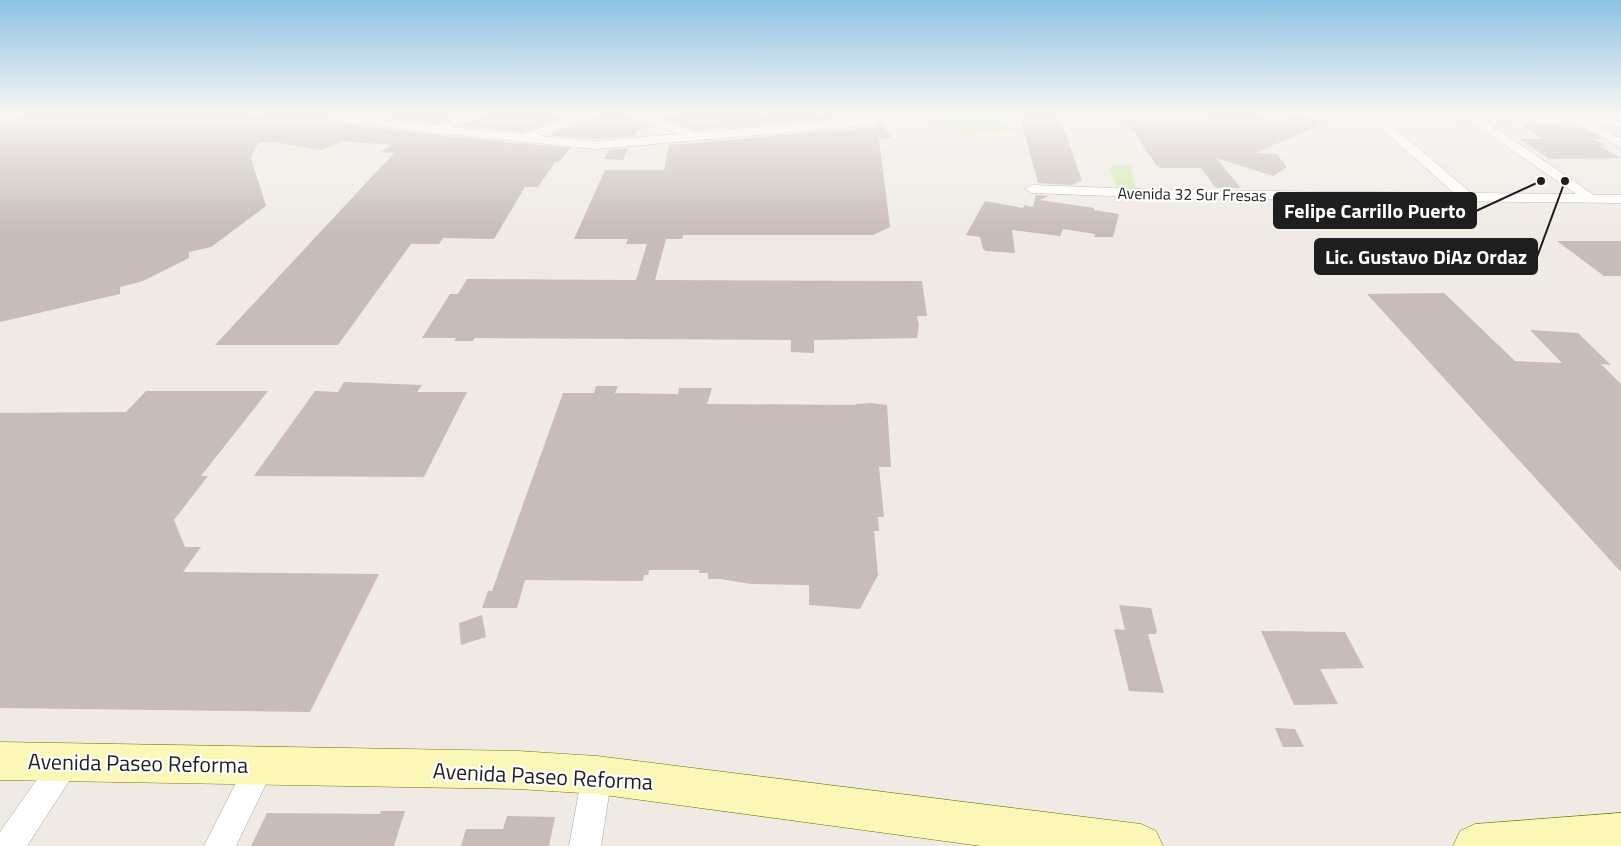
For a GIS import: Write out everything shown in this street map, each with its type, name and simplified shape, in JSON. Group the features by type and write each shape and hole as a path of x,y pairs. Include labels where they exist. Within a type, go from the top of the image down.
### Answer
{"main road":[{"name":"Avenida Paseo Reforma","path":"0,761 518,770 597,774 1141,846"},
{"path":"1475,846 1621,834"}],"street":[{"path":"1416,152 1467,197"},
{"path":"1523,152 1590,198"},
{"name":"Avenida 32 Sur Fresas","path":"1032,189 1164,194 1621,199"},
{"path":"9,846 67,761"},
{"path":"220,846 260,765"},
{"path":"585,846 597,774"}],"green space":[{"path":"1118,165 1130,165 1136,189 1118,189 1109,168"}],"building":[{"path":"0,152 254,152 251,158 266,206 211,247 189,252 189,258 143,281 120,287 120,294 0,322"},
{"path":"387,152 567,152 559,162 555,162 538,187 525,187 494,239 443,238 439,244 411,244 338,345 215,345 394,153"},
{"path":"608,152 626,152 623,160 604,159"},
{"path":"668,152 881,152 890,227 873,235 683,235 682,239 666,239 655,280 922,281 927,316 917,316 919,325 917,338 814,340 814,353 791,352 791,340 475,338 473,341 454,341 456,338 422,338 450,294 458,294 467,279 636,280 647,244 626,244 628,239 574,239 605,170 664,170"},
{"path":"1030,152 1072,152 1082,180 1072,185 1038,183"},
{"path":"1148,152 1277,154 1287,167 1273,176 1216,158 1241,188 1216,188 1201,168 1160,168"},
{"path":"1540,152 1611,152 1620,158 1549,159"},
{"path":"1036,195 1049,196 1040,200 1094,208 1094,210 1119,214 1113,237 1094,237 1095,234 1063,229 1060,236 1012,230 1015,253 986,251 983,249 980,237 966,235 985,201 1023,208 1024,205 1033,207"},
{"path":"1557,241 1621,241 1621,276 1604,276"},
{"path":"1444,293 1515,361 1562,363 1530,330 1578,333 1611,365 1601,364 1621,384 1621,572 1367,294"},
{"path":"344,382 422,385 417,392 467,392 424,477 254,476 315,391 338,392"},
{"path":"596,386 618,386 615,393 678,394 679,388 712,388 707,404 856,405 872,403 887,405 891,467 879,467 884,517 878,517 879,531 874,531 878,575 860,609 809,605 809,585 751,584 721,579 708,579 708,573 699,573 699,570 649,570 648,575 644,575 643,581 525,580 517,608 482,608 488,591 492,591 563,393 594,393"},
{"path":"146,391 268,391 201,476 208,476 174,520 185,547 201,547 183,572 379,574 310,712 0,708 0,413 126,412"},
{"path":"1119,605 1151,608 1157,631 1156,634 1148,634 1164,693 1129,691 1114,629 1125,630"},
{"path":"482,615 486,637 461,645 459,623"},
{"path":"1261,631 1345,632 1364,668 1320,669 1338,704 1294,705"},
{"path":"1275,728 1295,729 1304,747 1283,747"},
{"path":"381,811 405,811 394,846 251,846 267,813 380,814"},
{"path":"507,816 555,817 549,846 461,846 466,829 503,829"}],"place":[{"name":"Felipe Carrillo Puerto","path":"1541,181"},
{"name":"Lic. Gustavo DiAz Ordaz","path":"1565,181"}]}
